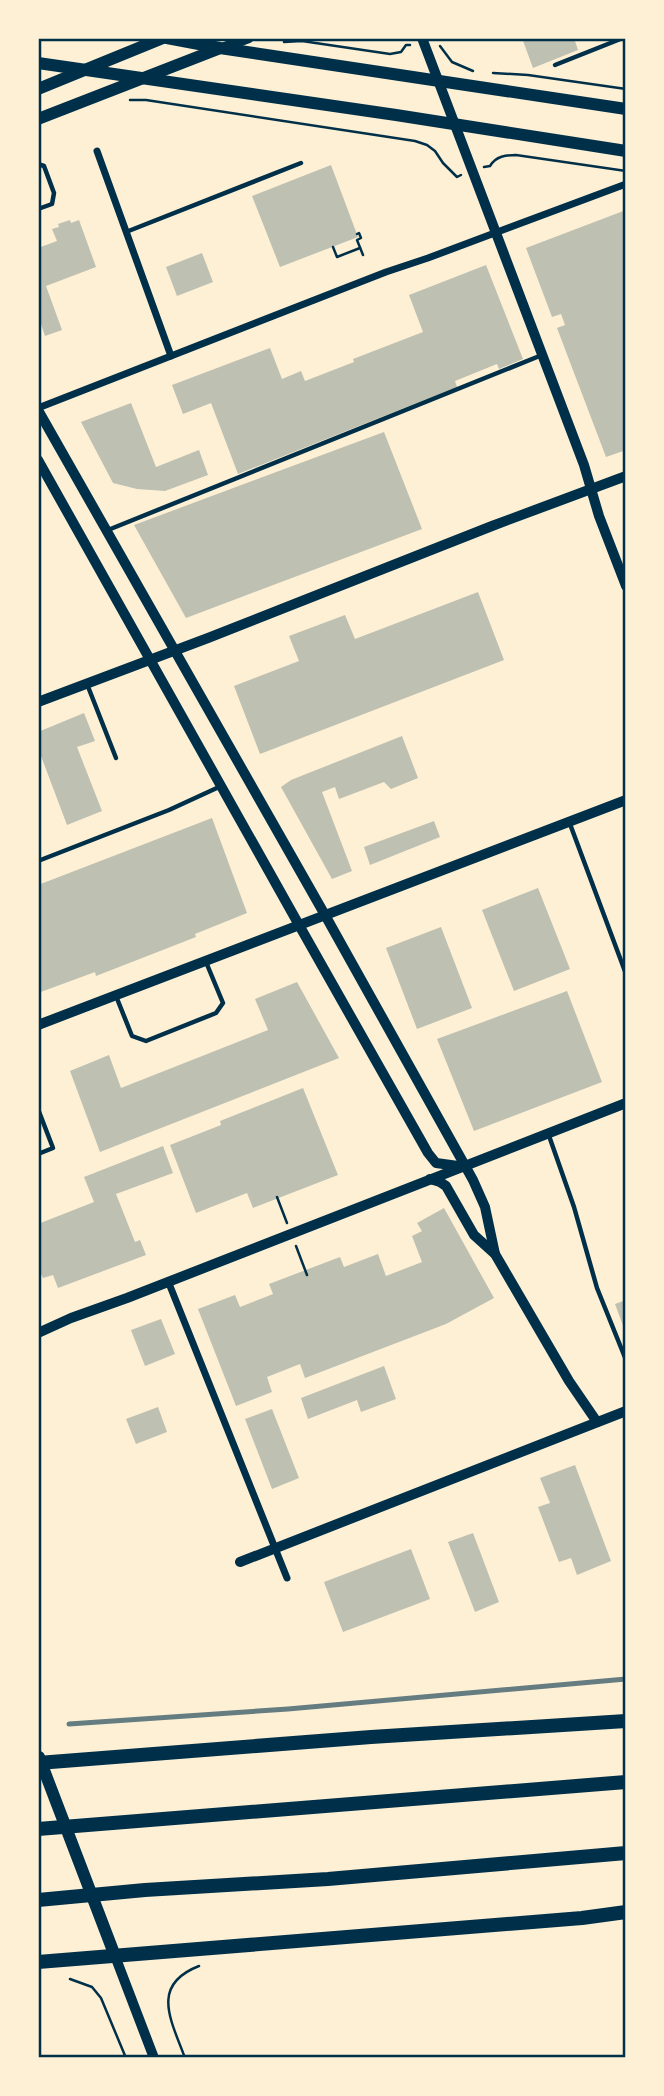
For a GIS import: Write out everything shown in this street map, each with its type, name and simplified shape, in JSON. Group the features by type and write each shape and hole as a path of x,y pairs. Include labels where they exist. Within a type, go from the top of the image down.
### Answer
{"highway":[{"path":"41,1764 371,1737 625,1721"},
{"path":"38,1829 625,1782"},
{"path":"38,1900 145,1890 328,1879 625,1853"},
{"path":"38,1962 582,1918 625,1912"}],"main road":[{"path":"38,89 165,38 625,109"},
{"path":"38,119 249,38"},
{"path":"38,63 625,151"},
{"path":"38,409 325,915"},
{"path":"38,460 299,925"},
{"path":"38,1026 625,800"},
{"path":"41,1764 154,2057"}],"street":[{"path":"417,41 438,80 584,465 599,516 625,586"},
{"path":"97,151 171,356"},
{"path":"38,409 386,272 625,184"},
{"path":"38,702 625,475"},
{"path":"325,915 482,1198 495,1254 569,1381 597,1422"},
{"path":"299,925 428,1153 436,1163 442,1165 465,1165"},
{"path":"38,1334 71,1318 625,1103"},
{"path":"430,1179 446,1186 474,1235 495,1254"},
{"path":"168,1281 287,1578"},
{"path":"240,1562 625,1411"}],"lane":[{"path":"555,65 623,38"},
{"path":"127,232 301,163"},
{"path":"38,164 44,166 54,193 52,204 38,209"},
{"path":"107,530 542,355"},
{"path":"87,683 116,758"},
{"path":"38,861 169,810 221,786"},
{"path":"569,821 625,974"},
{"path":"116,996 132,1036 146,1041 216,1013 223,1003 206,961"},
{"path":"38,1109 53,1148 38,1154"},
{"path":"548,1133 574,1207 597,1288 625,1360"}],"path":[{"path":"436,38 452,62 474,71"},
{"path":"280,43 302,41 390,54 401,52 406,45 417,41"},
{"path":"484,72 528,75 625,89"},
{"path":"124,100 146,100 415,141 435,151 457,177"},
{"path":"490,166 504,155 516,155 625,172"},
{"path":"357,234 359,233 361,238 357,240 363,255"},
{"path":"332,247 337,257 360,248"},
{"path":"185,2057 167,2001 178,1977 199,1966"},
{"path":"70,1979 92,1987 101,1998 126,2057"}],"building":[{"path":"522,38 574,38 578,50 533,68"},
{"path":"331,165 358,237 280,267 252,196"},
{"path":"626,210 626,450 606,457 557,328 565,325 561,314 552,317 526,248"},
{"path":"70,220 71,223 79,220 96,267 46,286 62,330 45,336 38,315 38,248 57,241 52,229"},
{"path":"202,253 213,282 177,296 166,267"},
{"path":"486,265 523,359 499,369 497,364 455,381 457,387 238,474 211,403 183,414 172,385 270,348 282,379 301,371 305,381 423,332 409,295"},
{"path":"131,403 156,467 199,450 208,475 165,491 137,489 113,483 81,422"},
{"path":"384,432 422,529 186,618 134,525"},
{"path":"478,592 504,660 260,754 234,686 299,661 289,636 345,615 355,639"},
{"path":"84,713 95,741 77,747 102,811 67,825 38,748 38,732"},
{"path":"402,736 418,778 391,789 384,782 339,799 335,787 322,792 352,871 332,879 281,787 291,780"},
{"path":"212,818 247,913 195,934 196,937 96,976 95,972 38,993 38,885"},
{"path":"434,821 440,837 370,865 364,847"},
{"path":"538,888 570,969 514,991 482,910"},
{"path":"441,927 472,1008 417,1029 386,948"},
{"path":"297,982 339,1058 100,1152 70,1071 109,1055 121,1088 268,1030 255,999"},
{"path":"567,991 602,1082 474,1131 437,1039"},
{"path":"303,1088 338,1175 253,1208 247,1193 196,1213 170,1145 221,1125 220,1121"},
{"path":"163,1146 173,1173 116,1194 135,1242 140,1240 146,1255 58,1288 53,1275 43,1278 38,1268 38,1224 94,1202 84,1177"},
{"path":"444,1208 494,1298 446,1324 305,1378 300,1364 267,1377 272,1392 236,1406 198,1309 235,1295 240,1307 273,1294 269,1284 340,1257 344,1267 378,1254 386,1276 422,1262 412,1236 422,1231 417,1223"},
{"path":"626,1300 626,1331 625,1331 615,1304"},
{"path":"161,1319 175,1354 145,1366 131,1330"},
{"path":"384,1366 396,1399 361,1412 357,1400 308,1419 301,1398"},
{"path":"158,1407 167,1432 136,1444 126,1419"},
{"path":"272,1409 299,1478 272,1489 245,1419"},
{"path":"575,1465 611,1561 577,1575 571,1558 559,1562 538,1507 550,1503 540,1478"},
{"path":"473,1533 499,1602 475,1612 448,1542"},
{"path":"411,1549 430,1599 343,1632 324,1582"}],"railway":[{"path":"69,1724 288,1709 626,1679"}]}
